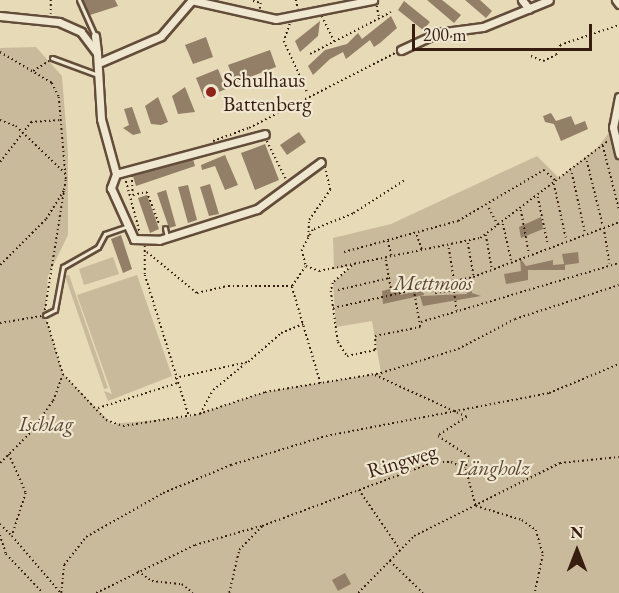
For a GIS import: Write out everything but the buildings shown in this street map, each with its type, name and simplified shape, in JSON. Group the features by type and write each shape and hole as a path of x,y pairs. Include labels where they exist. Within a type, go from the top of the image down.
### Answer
{"street":[{"path":"101,62 146,46 192,0 276,19 374,1"},
{"path":"522,0 529,9"},
{"path":"401,50 437,33 483,27 549,0"},
{"path":"616,0 619,4"},
{"path":"0,16 71,26 97,53"},
{"path":"95,36 97,53 101,62 100,120 116,174 111,188 125,227 143,241 167,237 256,209 321,162"},
{"path":"619,97 617,139 619,154"},
{"path":"116,174 265,134"}],"lane":[{"path":"79,0 95,36"},
{"path":"52,58 100,75"},
{"path":"45,315 55,310 63,267 98,247 105,234 125,227"},
{"path":"164,229 167,237"}],"path":[{"path":"51,0 51,14"},
{"path":"296,0 299,13"},
{"path":"253,1 261,3 260,9"},
{"path":"374,1 380,18"},
{"path":"310,54 391,12"},
{"path":"321,16 334,41"},
{"path":"291,21 284,40 308,95"},
{"path":"531,56 543,61 556,55 560,45 619,25"},
{"path":"213,141 249,128 308,95 401,50"},
{"path":"0,52 52,82 61,120 66,185 45,315 63,374 112,424 123,426 189,417 265,392 375,375 458,349 515,319 619,285"},
{"path":"33,71 52,58"},
{"path":"0,120 22,132 66,174"},
{"path":"0,162 31,122 61,120"},
{"path":"265,134 289,187"},
{"path":"306,266 319,271 353,266 448,248 486,235 572,172 603,146 617,139"},
{"path":"603,146 619,209"},
{"path":"587,160 604,227 610,266"},
{"path":"292,286 306,266 302,250 308,237 309,220 331,188 321,162"},
{"path":"128,170 133,195 147,192 164,229"},
{"path":"128,170 147,252 144,268 175,378 189,417"},
{"path":"344,252 417,234 488,207 544,170 555,183 566,239"},
{"path":"572,172 585,233"},
{"path":"308,237 404,181"},
{"path":"0,264 46,219 66,185"},
{"path":"538,197 548,246"},
{"path":"153,206 158,204"},
{"path":"488,207 499,227"},
{"path":"521,210 529,254"},
{"path":"333,308 474,276 566,239 619,222"},
{"path":"503,224 511,261"},
{"path":"417,234 423,252"},
{"path":"486,235 493,269"},
{"path":"388,241 392,258"},
{"path":"468,242 474,276"},
{"path":"448,248 457,312"},
{"path":"147,252 197,293 228,286 292,286"},
{"path":"386,259 392,294"},
{"path":"420,322 619,263"},
{"path":"353,266 333,283 333,308 341,351 352,357 375,350 375,336 420,327 413,290"},
{"path":"338,290 389,278"},
{"path":"434,285 435,293 454,290"},
{"path":"292,286 321,384"},
{"path":"0,324 45,315"},
{"path":"175,378 246,363 261,356 281,333 303,324"},
{"path":"199,414 213,390 246,363"},
{"path":"61,593 64,565 86,537 163,493 275,450 549,393 619,364"},
{"path":"0,462 53,400 63,374"},
{"path":"375,375 467,417 463,424 438,436 469,456 466,469"},
{"path":"97,409 178,383"},
{"path":"9,454 26,493 12,536"},
{"path":"358,593 390,561 399,548 476,506 568,460 619,457"},
{"name":"Ringweg","path":"229,593 239,550 262,526 434,462 466,469 476,506"},
{"path":"358,490 399,548"},
{"path":"476,506 522,520 536,530 543,555 535,593"},
{"path":"0,524 61,593"},
{"path":"96,593 136,570 209,539 262,526"},
{"path":"0,535 6,554 43,593"},
{"path":"390,561 423,593"},
{"path":"136,570 152,581 182,584 193,593"}],"green space":[{"name":"Längholz","path":"36,47 62,76 68,152 68,235 48,276 45,315 63,374 112,424 189,417 265,392 381,373 372,321 336,327 333,283 352,266 334,269 333,238 391,224 537,156 559,178 598,147 613,127 619,140 619,593 0,593 0,48"},
{"path":"113,257 119,274 84,285 79,269"},
{"path":"69,275 108,388 104,389 65,276"},
{"path":"137,275 172,376 108,401 104,391 112,394 77,295"}],"place":[{"name":"Schulhaus Battenberg","path":"211,92"}],"park label":[{"name":"Mettmoos","path":"433,283"},
{"name":"Ischlag","path":"46,424"}]}
